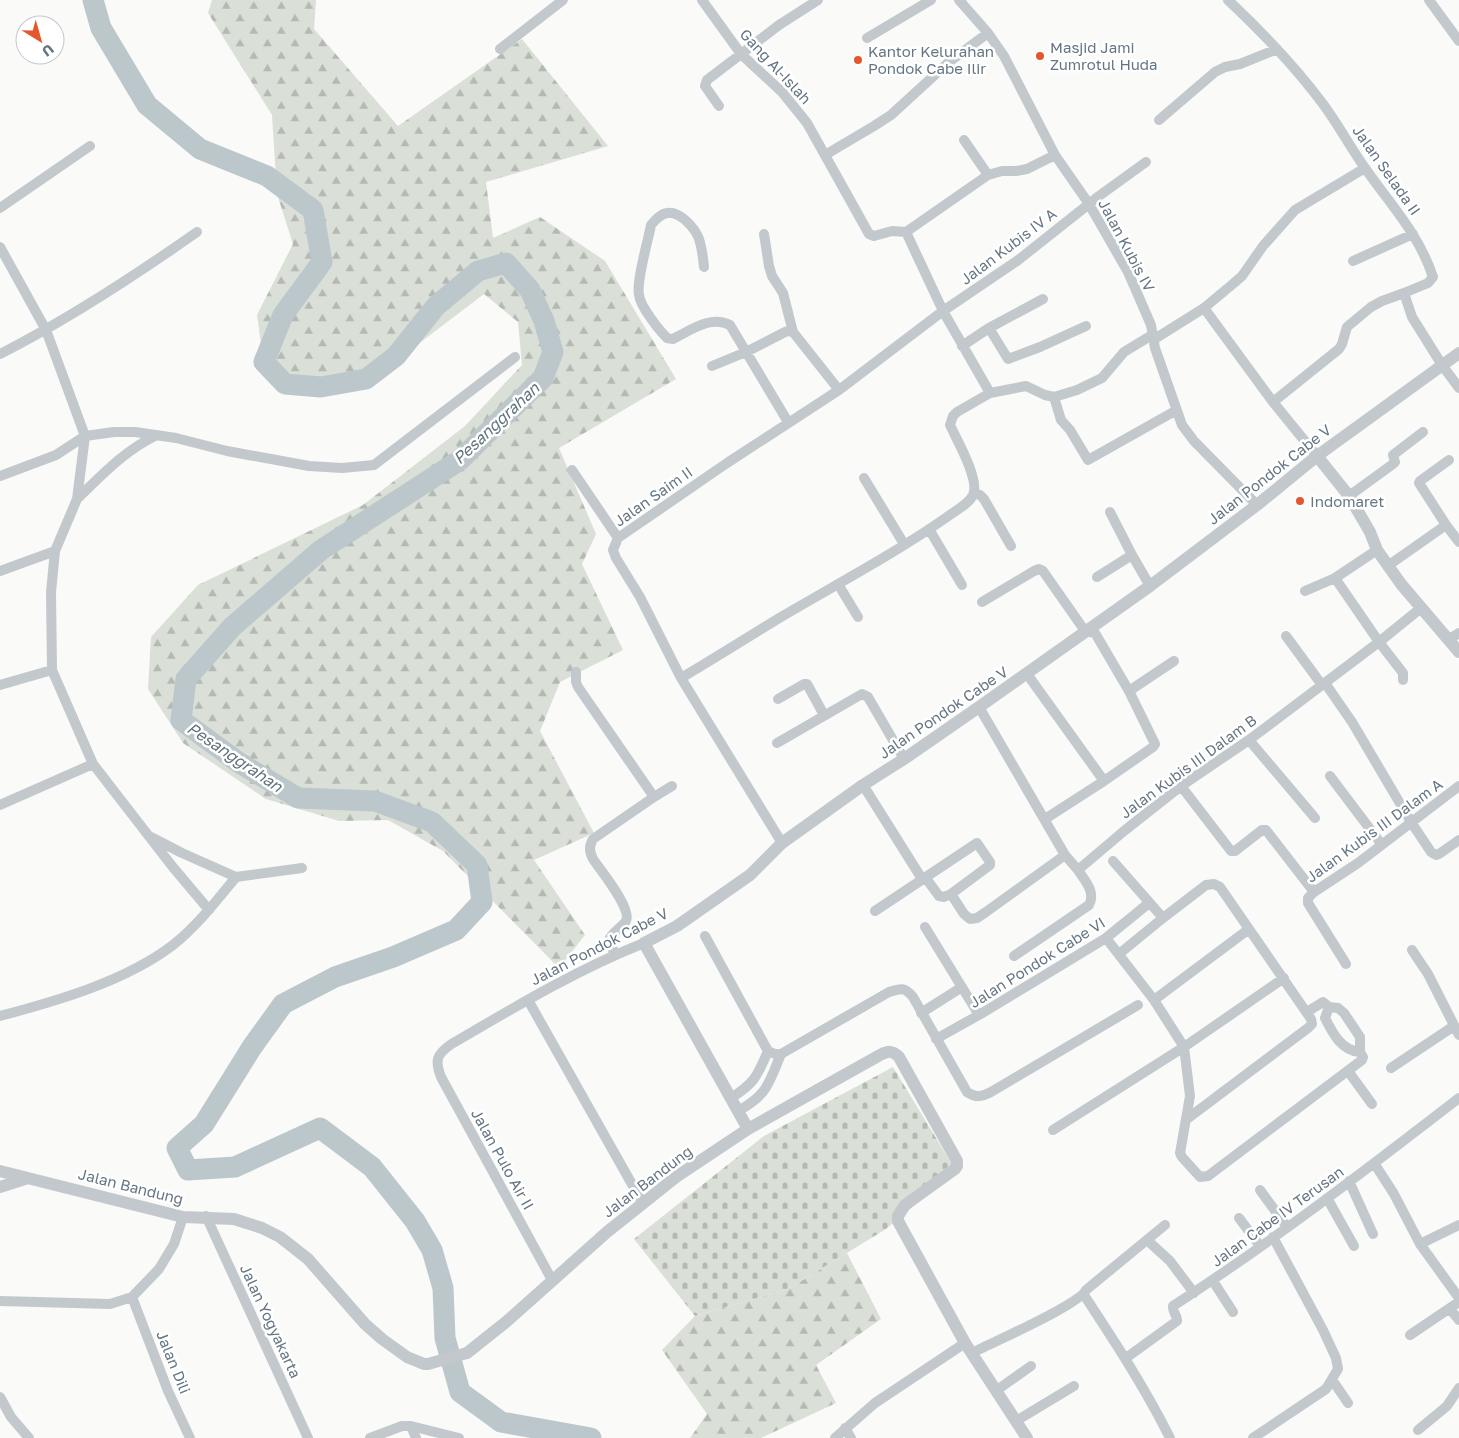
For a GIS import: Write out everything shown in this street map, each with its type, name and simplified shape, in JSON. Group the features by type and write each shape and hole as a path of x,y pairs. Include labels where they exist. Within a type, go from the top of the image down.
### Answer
{"street":[{"name":"Gang Al-Islah","path":"702,0 741,54 782,92 814,133 869,234 874,236 892,232 906,232"},
{"path":"720,106 706,89 705,84 707,80 779,24 818,0"},
{"path":"867,38 931,0"},
{"name":"Jalan Kubis IV","path":"958,0 988,33 1004,56 1055,155 1089,204 1128,272 1146,313 1175,410 1182,425 1194,441 1257,505"},
{"name":"Jalan Selada II","path":"1228,0 1277,49 1323,104 1365,168 1400,212 1413,234 1433,277 1428,283 1404,293"},
{"path":"1429,0 1459,41"},
{"path":"500,49 557,2"},
{"path":"825,155 890,115 949,62 988,33"},
{"path":"1159,120 1214,72 1277,49"},
{"path":"964,140 988,175"},
{"path":"0,208 90,146"},
{"path":"990,392 943,311 906,232 988,175 1002,171 1027,169 1055,155"},
{"name":"Jalan Kubis IV A","path":"943,311 1017,261 1146,162"},
{"path":"681,678 782,616 878,561 929,529 968,501 974,493 974,481 950,425 953,416 957,412 990,392 1026,386 1054,397 1076,390 1102,378 1124,352 1204,308 1242,276 1263,246 1295,210 1365,168"},
{"path":"704,267 702,248 693,228 679,216 665,213 657,218 652,225 639,284 638,295 641,302 667,338 673,339 711,321 721,320 730,325 788,422"},
{"path":"0,354 46,330 150,265 196,232"},
{"path":"764,234 769,266 772,276 784,293 793,332 839,390"},
{"path":"1352,261 1413,234"},
{"path":"0,247 46,330 85,436 77,500 55,551 51,592 52,670 92,764 208,910"},
{"path":"1273,402 1339,349 1347,327 1371,307 1404,293 1412,316 1442,365 1459,388"},
{"path":"962,346 989,328 1043,300"},
{"path":"1204,308 1273,402 1349,496 1370,532 1377,550 1401,584 1421,608 1454,637 1459,652"},
{"name":"Jalan Saim II","path":"782,843 681,678 640,597 616,558 614,550 618,538 788,422 839,390 943,311"},
{"path":"989,328 1008,359 1086,326"},
{"path":"712,366 746,352 755,345 785,332 793,332"},
{"name":"Jalan Pondok Cabe V","path":"442,1051 579,972 677,926 750,875 782,843 863,784 904,759 1150,586 1257,505 1317,456 1459,353"},
{"path":"0,476 56,455 85,436 114,432 158,435 265,459 309,466 342,468 368,466 374,464 515,357"},
{"path":"1054,397 1062,420 1088,460 1175,410"},
{"path":"1349,496 1393,464 1395,461 1393,455 1423,432"},
{"path":"77,500 128,452 140,443 158,435"},
{"path":"1449,460 1419,483 1459,542"},
{"path":"572,470 618,538"},
{"path":"864,478 904,544"},
{"path":"974,493 984,499 1011,546"},
{"path":"1110,512 1150,586"},
{"path":"1389,566 1446,525"},
{"path":"929,529 962,585"},
{"path":"1305,591 1335,578 1377,550"},
{"path":"0,571 55,551"},
{"path":"1096,577 1132,555"},
{"path":"982,602 1034,571 1039,569 1046,574 1086,631 1095,633 1130,691 1155,744 1104,782 1045,819"},
{"path":"1335,578 1403,673 1403,680"},
{"path":"838,584 858,617"},
{"name":"Jalan Kubis III Dalam B","path":"1078,870 1181,786 1249,740 1421,608"},
{"path":"1286,636 1352,722 1411,822 1433,854 1439,854 1459,840"},
{"path":"1130,691 1174,661"},
{"path":"0,685 52,670"},
{"path":"576,672 578,687 654,797"},
{"path":"1027,674 1104,782"},
{"path":"778,699 807,684 824,715"},
{"path":"777,744 858,695 865,695 868,697 904,759"},
{"path":"979,707 1066,855 1090,888 1092,895 1089,905 1014,956"},
{"path":"1249,740 1315,818"},
{"path":"0,805 92,764"},
{"path":"1330,776 1382,845"},
{"path":"863,784 924,878 939,896 944,897 951,894 990,865 990,862 977,843 924,878 875,910"},
{"path":"614,954 610,938 613,932 626,920 627,913 623,903 593,860 590,844 593,838 672,786"},
{"path":"1181,786 1231,851 1235,851 1262,830 1266,830 1311,895 1308,904 1346,964"},
{"name":"Jalan Kubis III Dalam A","path":"1311,895 1358,863 1459,786"},
{"path":"148,835 182,853 236,877 302,868"},
{"path":"951,894 967,917 977,918 1066,855"},
{"path":"1113,861 1163,918"},
{"path":"0,1016 42,1005 98,985 135,968 174,944 208,910 236,877"},
{"path":"1119,954 1206,886 1214,884 1220,888 1284,978 1307,1012 1312,1024 1187,1119"},
{"name":"Jalan Pondok Cabe VI","path":"936,1039 980,1015 1106,938 1149,903"},
{"path":"925,926 980,1015"},
{"path":"1154,1000 1249,929"},
{"path":"705,936 768,1051 781,1054 889,992 899,989 908,991 967,1092 974,1097 981,1097 991,1092 1138,1005"},
{"path":"1106,938 1154,1000 1184,1047 1190,1096 1180,1153 1196,1174 1204,1178 1348,1071 1364,1057 1360,1052 1360,1037 1344,1013 1338,1008 1329,1007 1323,1002 1307,1012"},
{"path":"644,943 748,1129"},
{"path":"1391,1068 1456,1030 1428,974 1412,950"},
{"path":"1053,1130 1184,1047 1284,978"},
{"path":"922,1013 962,988"},
{"path":"528,1000 642,1202"},
{"path":"1329,1007 1325,1018 1343,1046 1352,1051 1360,1052"},
{"name":"Jalan Pulo Air II","path":"442,1051 437,1059 437,1066 441,1077 552,1280"},
{"path":"731,1098 746,1089 753,1082 768,1051"},
{"name":"Jalan Bandung","path":"0,1171 183,1217 206,1216 250,1222 280,1238 308,1259 365,1324 377,1334 407,1357 428,1364 467,1353 506,1322 642,1202 676,1177 748,1129 887,1051 894,1052 899,1057 958,1161 955,1169 900,1210 898,1221 968,1348 1027,1438"},
{"path":"738,1111 751,1104 763,1094 781,1054"},
{"path":"1348,1071 1372,1104"},
{"name":"Jalan Cabe IV Terusan","path":"1126,1358 1177,1321 1178,1318 1173,1310 1173,1306 1213,1281 1459,1098"},
{"path":"1374,1163 1394,1194 1420,1244 1459,1298"},
{"path":"0,1187 28,1178"},
{"path":"1349,1181 1373,1234"},
{"path":"1260,1190 1287,1227"},
{"path":"1327,1198 1354,1246"},
{"name":"Jalan Yogyakarta","path":"206,1216 308,1438"},
{"path":"0,1301 110,1304 132,1297 159,1269 174,1244 183,1217"},
{"path":"1239,1218 1260,1246"},
{"path":"1420,1244 1459,1225"},
{"path":"835,1438 875,1402 968,1348 1060,1309 1084,1295 1086,1290 1165,1226"},
{"path":"1253,1438 1326,1389 1333,1381 1338,1370 1336,1358 1273,1237"},
{"path":"1147,1240 1170,1261 1194,1293"},
{"path":"1213,1281 1233,1312"},
{"path":"1084,1295 1126,1358 1170,1438"},
{"name":"Jalan Dili","path":"132,1297 168,1391 190,1438"},
{"path":"1410,1335 1455,1306 1459,1320"},
{"path":"996,1390 1031,1366"},
{"path":"1333,1381 1348,1404"},
{"path":"1016,1420 1074,1386"},
{"path":"1418,1430 1446,1406 1459,1388"},
{"path":"0,1397 11,1417 29,1438"},
{"path":"370,1438 402,1426 411,1426 459,1438"},
{"path":"411,1426 416,1438"},
{"path":"845,1428 851,1438"}],"green space":[{"path":"212,0 316,0 314,29 398,126 522,39 608,146 486,182 493,238 540,217 605,261 676,379 559,448 596,534 582,564 623,650 560,682 540,731 594,833 534,860 585,935 559,968 443,851 388,820 339,821 266,799 183,743 148,689 151,637 198,585 363,505 465,426 522,365 518,322 484,294 367,383 302,387 264,366 257,315 293,244 277,194 272,115 208,13"},
{"path":"893,1067 956,1171 886,1229 788,1289 695,1316 634,1239 764,1136"},
{"path":"847,1253 881,1319 816,1365 836,1403 761,1438 690,1438 707,1414 662,1350 695,1316 788,1289"}],"waterway":[{"name":"Pesanggrahan","path":"93,0 101,28 147,105 200,149 267,176 313,210 322,262 283,315 264,362 285,384 321,387 366,379 396,356 436,306 478,271 506,263 530,290 544,321 553,352 543,378 460,460 321,550 232,627 186,679 181,720 238,762 298,798 375,801 432,822 477,865 482,902 456,930 393,957 335,977 283,1004 252,1047 204,1124 177,1148 188,1170 235,1167 320,1128 372,1167 415,1221 432,1250 443,1288 445,1338 460,1392 501,1422 591,1438"}],"place":[{"name":"Masjid Jami Zumrotul Huda","path":"1040,56"},
{"name":"Kantor Kelurahan Pondok Cabe Ilir","path":"858,60"},
{"name":"Indomaret","path":"1300,501"}]}
